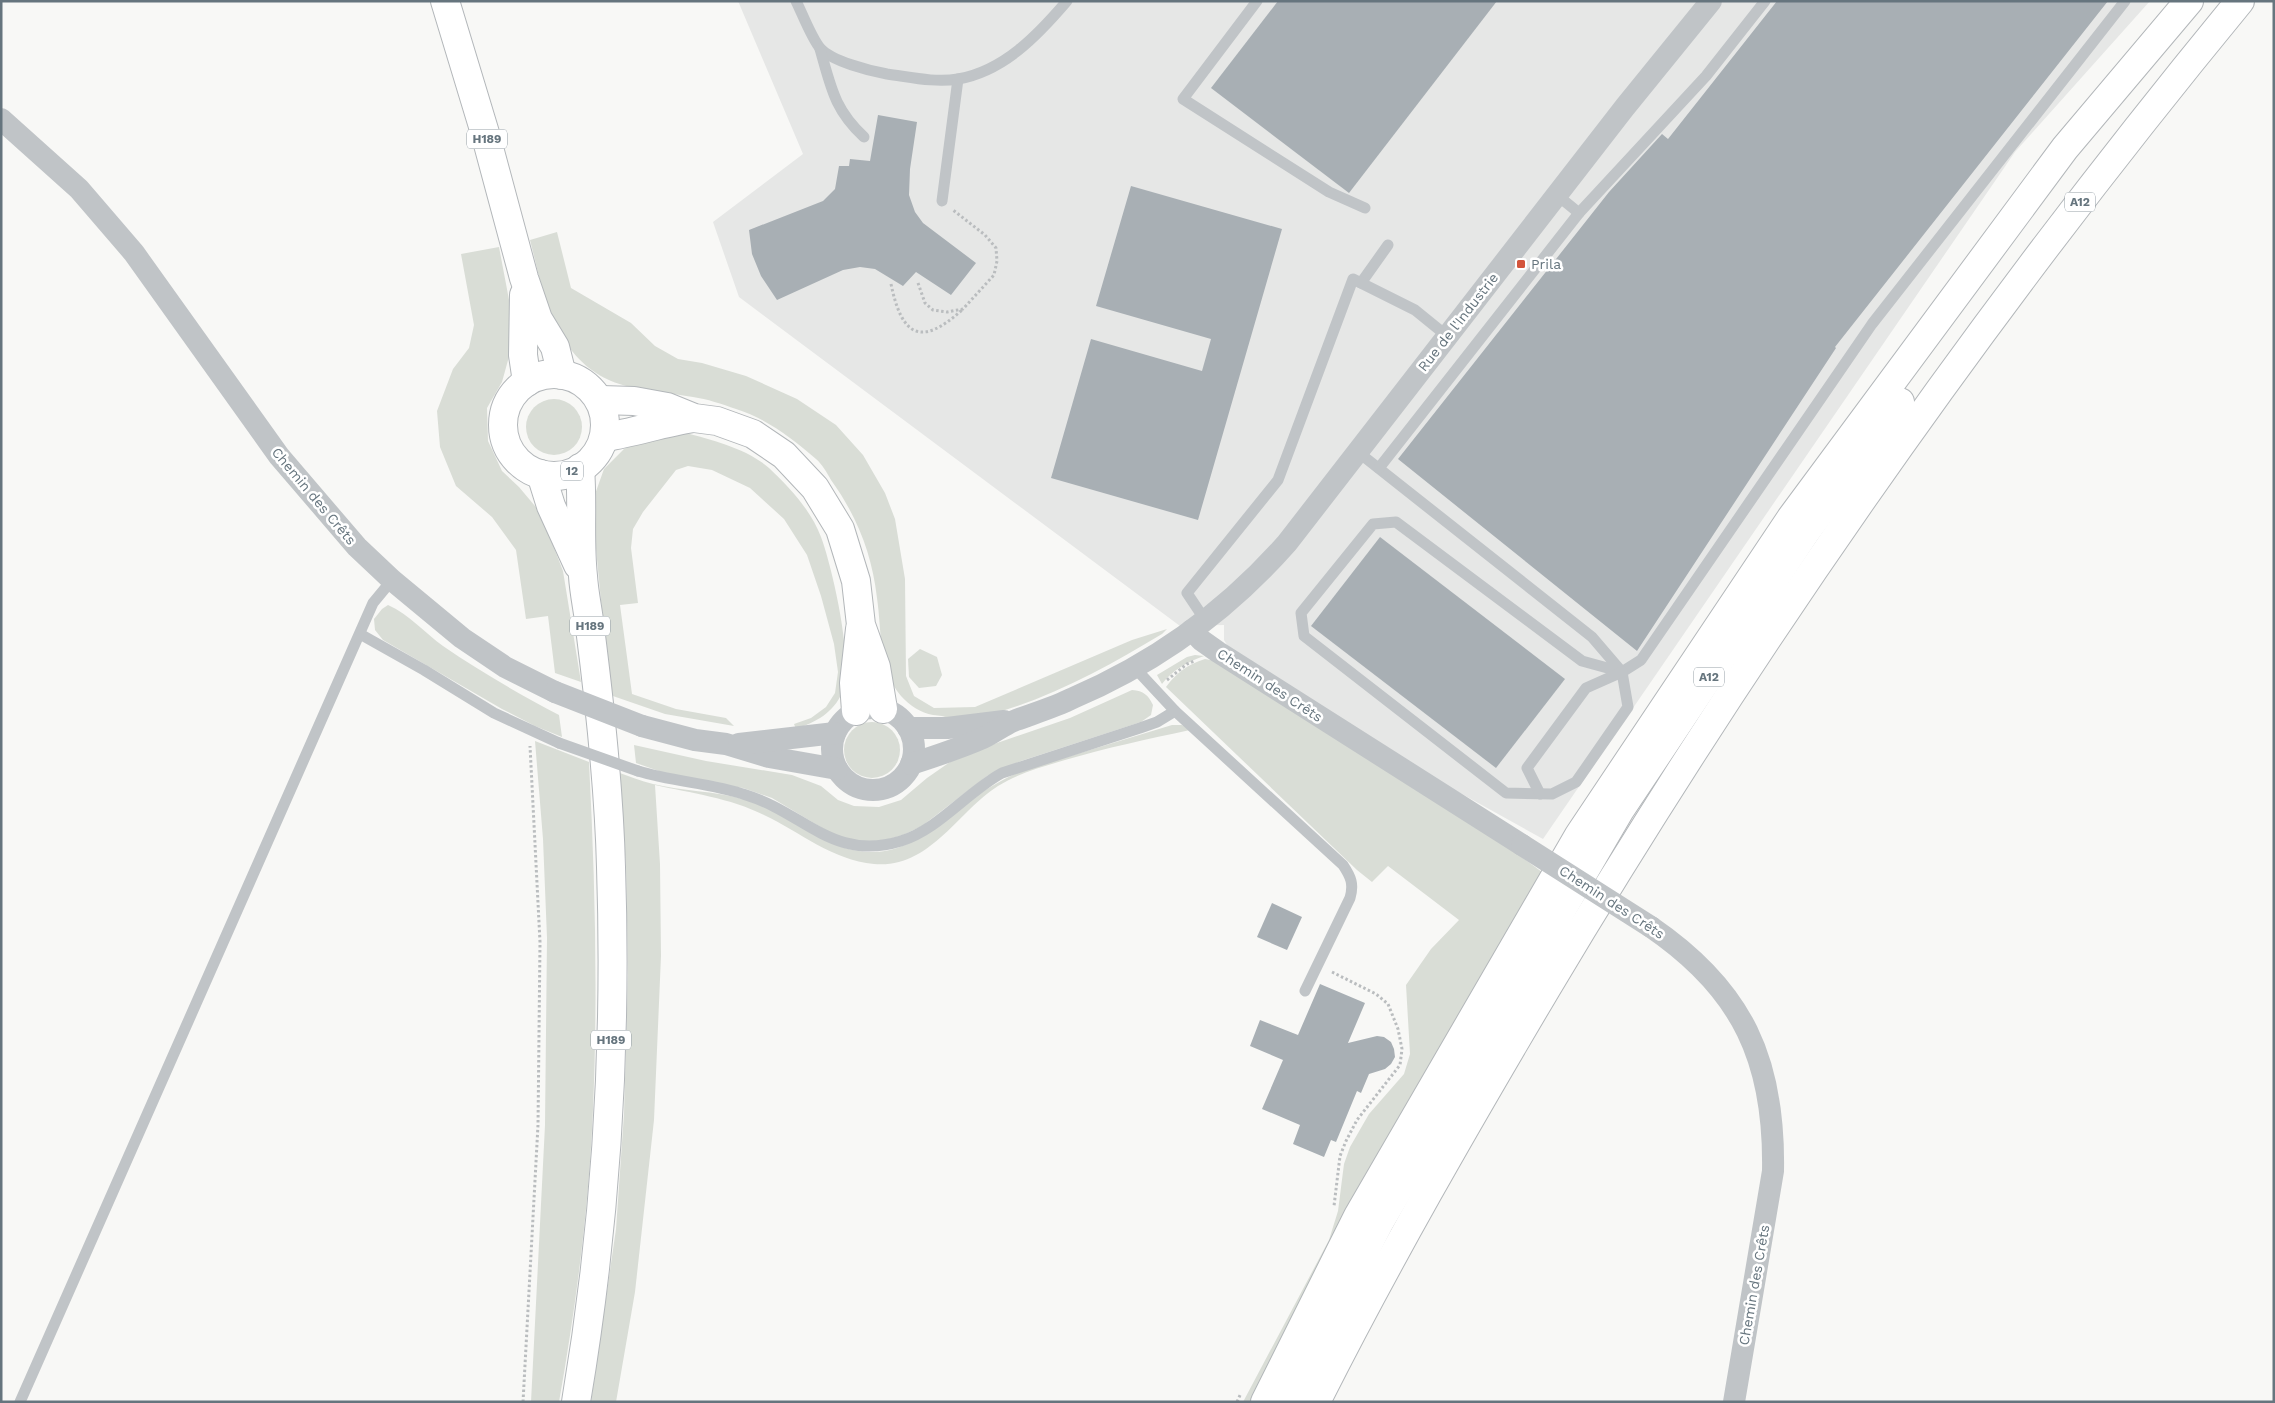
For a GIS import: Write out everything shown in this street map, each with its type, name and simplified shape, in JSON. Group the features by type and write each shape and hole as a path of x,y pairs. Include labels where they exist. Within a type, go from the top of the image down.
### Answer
{"highway":[{"name":"H189","path":"445,1 485,133 524,278"},
{"path":"1254,1395 1579,836 1791,518 2064,148 2189,1"},
{"name":"A12","path":"1287,1402 1379,1223 1620,810 1816,517 2061,181 2205,1"},
{"name":"A12","path":"1316,1402 1398,1247 1504,1059 1619,866 1745,672 1898,448 1989,321 2065,220 2240,1"},
{"path":"524,278 538,319 555,347 562,375 573,377 584,383 601,400 604,410 606,436 631,433 662,423 694,418 717,420 753,434 784,455 815,488 840,529 856,581 861,625 876,667 883,709"},
{"path":"524,278 525,320 523,354 527,382"},
{"name":"12","path":"562,375 552,375 527,382 514,391 507,401 503,418 504,438 511,454 525,468 541,474 556,475 580,468 597,454 606,436"},
{"path":"601,400 634,401 667,407 694,418"},
{"name":"12","path":"580,468 583,499 583,575"},
{"name":"12","path":"541,474 550,506 583,575"},
{"name":"H189","path":"576,1402 600,1234 610,1114 612,974 611,865 605,780 596,677 583,575"},
{"path":"856,711 854,683 861,625"}],"street":[{"name":"Rue de l'Industrie","path":"1198,625 1274,558 1711,1"},
{"name":"Chemin des Crêts","path":"1,118 79,189 134,253 279,456 357,547 392,580 462,638 505,667 555,692 642,726 695,740 726,744 785,761 837,768"},
{"name":"Chemin des Crêts","path":"1198,625 1201,640 1218,652 1651,927 1692,958 1725,993 1738,1012 1758,1054 1769,1096 1773,1128 1773,1171 1734,1402"},
{"path":"911,764 976,740 1014,721 1073,699 1135,668 1198,625"},
{"path":"870,708 883,709 900,718 908,728 914,745 911,764 900,780 889,786 876,790 854,785 837,768 832,751 835,733 844,720 856,711 870,708"},
{"path":"908,728 947,728 1014,721"},
{"name":"Chemin des Crêts","path":"726,744 835,733"}],"lane":[{"path":"796,1 820,49 833,95 841,112 864,137"},
{"path":"820,49 848,64 875,72 934,80 958,79 978,74 999,64 1040,32 1068,1"},
{"path":"1257,1 1183,100 1328,192 1365,208"},
{"path":"1379,468 1579,213 1706,76 1765,1"},
{"path":"1540,794 1526,768 1586,688 1622,672 1641,660 1872,324 2124,1"},
{"path":"942,201 958,79"},
{"path":"1558,195 1579,213"},
{"path":"1361,283 1388,245"},
{"path":"1198,625 1187,592 1278,480 1353,279 1415,310 1447,336"},
{"path":"1358,452 1592,637 1622,672 1628,707 1576,782 1552,794 1506,793 1304,636 1301,612 1373,524 1396,522 1582,661 1622,672"},
{"path":"20,1402 373,603 392,580"},
{"path":"360,634 494,712 558,743 661,778 741,793 761,799 842,843 873,846 903,840 916,834 989,780 1002,773 1157,722 1175,711"},
{"path":"1135,668 1175,711 1343,865 1351,877 1353,887 1350,898 1305,991"}],"path":[{"path":"891,284 896,309 903,321 914,330 927,333 945,325 994,275 997,261 996,248 985,236 942,201"},
{"path":"918,283 925,303 934,310 947,312 962,309"},
{"path":"1158,693 1170,676 1187,664 1218,652"},
{"path":"523,1402 538,1115 540,942 531,730"},
{"path":"1318,966 1376,994 1388,1004 1398,1029 1402,1049 1400,1065 1357,1120 1346,1141 1340,1156 1334,1208"},
{"path":"1237,1402 1254,1395"}],"shaded area":[{"path":"738,1 2150,1 2015,152 1543,839 1388,753 1229,648 1224,640 1224,625 1180,626 739,297 713,222 803,154"},
{"path":"557,232 571,288 631,323 655,346 678,359 702,363 746,376 797,399 836,425 863,455 885,493 895,519 905,579 906,676 914,696 934,708 975,707 1132,640 1167,629 1122,658 1080,680 1015,707 977,717 950,720 944,716 929,714 916,708 901,696 888,674 882,649 875,582 867,551 856,522 822,466 788,437 747,413 704,399 623,385 593,371 579,359 566,343 553,319 530,240"},
{"path":"499,247 510,305 510,353 502,382 487,408 488,441 502,471 519,487 540,512 563,571 581,682 555,673 548,616 526,619 516,550 492,517 456,486 440,447 437,411 453,369 469,348 474,325 461,254"},
{"path":"554,399 565,401 574,407 580,416 582,427 580,438 574,447 565,453 554,455 543,453 534,447 528,438 526,427 528,416 534,407 543,401"},
{"path":"686,433 740,450 760,461 792,491 817,527 821,537 831,570 841,616 846,661 845,680 842,693 829,711 817,720 796,729 794,724 811,718 826,707 835,693 838,672 834,644 821,596 807,555 784,519 750,488 712,470 688,466 676,470 643,512 633,529 631,548 638,603 620,605 632,694 676,709 726,718 734,726 665,714 610,695 595,538 594,497 604,469 624,449 653,435"},
{"path":"388,605 472,665 559,715 562,737 502,709 383,640 375,630 374,619"},
{"path":"920,649 937,657 942,675 936,686 919,688 909,677 908,659"},
{"path":"1195,655 1204,656 1181,667 1162,684 1157,675 1187,657"},
{"path":"1205,659 1216,661 1515,852 1550,878 1257,1402 1243,1402 1329,1240 1338,1211 1344,1164 1350,1147 1369,1114 1404,1074 1410,1054 1406,985 1431,949 1459,920 1388,866 1372,882 1357,870 1166,687 1183,670"},
{"path":"1132,690 1145,694 1153,705 1151,715 1141,722 1021,761 987,776 922,826 903,835 882,841 859,842 834,835 772,798 743,788 670,775 636,763 634,745 706,761 792,775 821,786 838,800 854,806 879,807 901,800 927,778 950,762 968,753 1070,718"},
{"path":"872,722 892,730 900,750 892,770 872,778 852,770 844,750 852,730"},
{"path":"1172,725 1182,725 1190,730 1080,756 1014,777 983,797 942,837 927,848 911,858 894,863 874,864 844,857 738,804 655,785 660,864 661,956 654,1120 635,1292 616,1402 591,1402 616,1229 624,1114 628,975 626,865 617,772 653,784 743,799 764,806 821,838 840,846 860,851 882,851 909,843 980,793 1024,770"},
{"path":"535,741 589,762 593,849 595,1066 591,1146 581,1256 559,1402 531,1402 545,1125 547,938 543,839"}],"building":[{"path":"1278,1 1497,1 1349,193 1211,88"},
{"path":"1777,1 2108,1 1835,347 1637,651 1398,459 1609,192 1662,134 1668,139"},
{"path":"878,115 917,122 910,169 909,195 915,212 923,223 976,263 951,295 916,272 903,286 875,269 860,267 843,270 777,300 761,276 752,254 749,230 823,201 835,189 839,166 849,166 850,159 870,161"},
{"path":"1131,186 1282,229 1198,520 1051,478 1091,339 1202,371 1211,339 1096,306"},
{"path":"1380,537 1565,679 1496,768 1311,626"},
{"path":"1272,903 1302,917 1287,950 1257,937"},
{"path":"1320,984 1365,1003 1348,1043 1377,1036 1384,1037 1391,1042 1395,1057 1385,1069 1369,1074 1361,1093 1357,1091 1336,1142 1331,1140 1324,1157 1293,1144 1300,1125 1262,1109 1283,1060 1250,1046 1260,1020 1298,1035"}],"place":[{"name":"Prila","path":"1521,264"}]}
